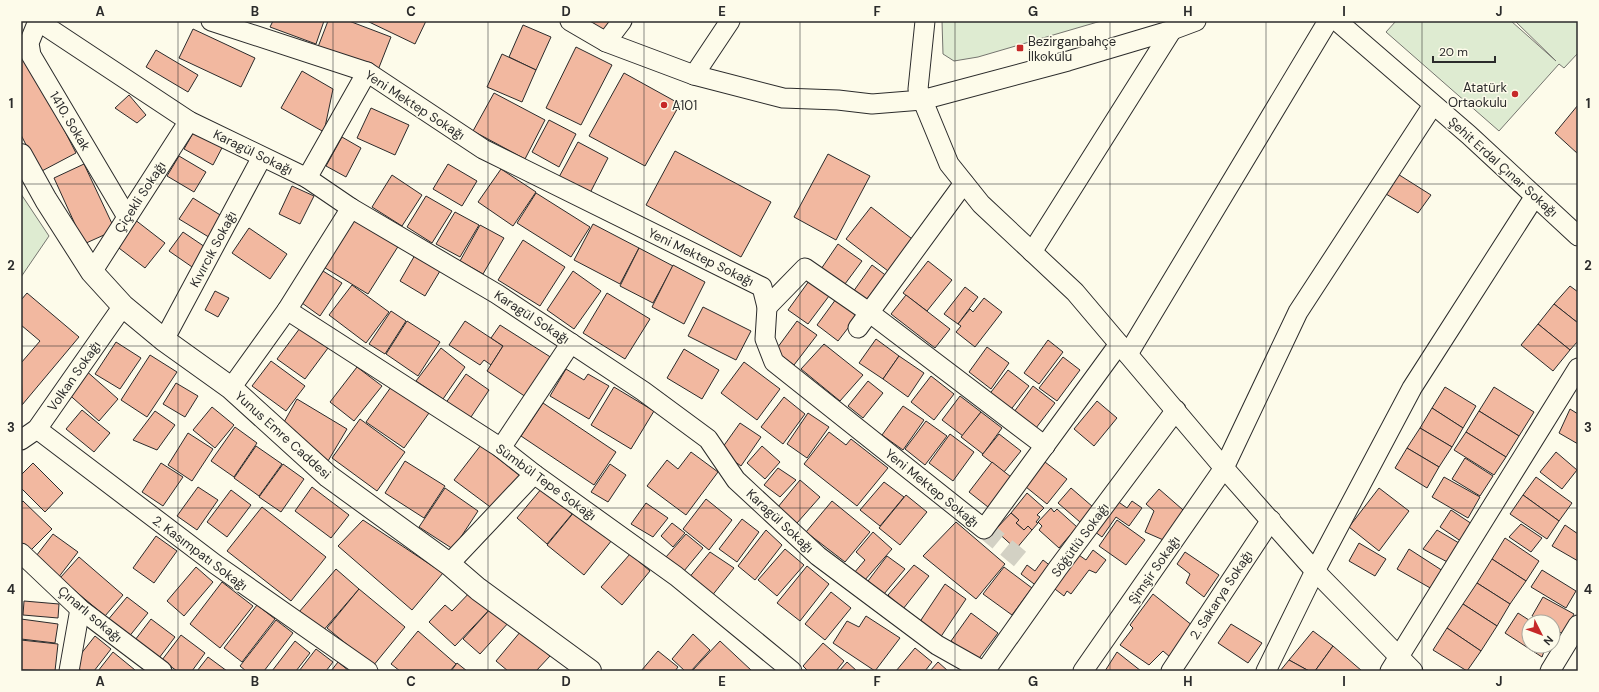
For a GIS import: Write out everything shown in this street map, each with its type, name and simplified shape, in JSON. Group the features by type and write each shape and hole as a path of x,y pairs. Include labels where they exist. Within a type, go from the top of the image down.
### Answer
{"street":[{"name":"Karagül Sokağı","path":"38,21 189,121 307,178 351,208 496,294 643,391 708,439 736,480 818,556 937,645 984,671"},
{"name":"1410. Sokak","path":"38,21 29,42 31,55 127,217"},
{"name":"Yeni Mektep Sokağı","path":"210,21 367,72 483,149 762,287 767,307 765,339 774,362 984,529 1045,446 1123,349 1328,21"},
{"path":"570,21 606,42 694,75 783,98 838,100 872,104 922,100 1068,61 1172,30 1196,21"},
{"path":"606,42 622,21"},
{"path":"694,75 730,21"},
{"path":"925,21 918,89 949,164 981,204 1075,292 1224,468 1315,570 1394,664 1413,671"},
{"name":"Şehit Erdal Çınar Sokağı","path":"1337,21 1433,104 1578,236"},
{"path":"1032,252 1172,30"},
{"path":"307,178 367,72"},
{"name":"Şimşir Sokağı","path":"1082,671 1224,468 1298,312 1433,104"},
{"name":"Çiçekli Sokağı","path":"92,272 189,121"},
{"name":"Yunus Emre Caddesi","path":"21,155 46,200 92,272 123,306 164,340 231,388 328,476 449,564 478,589 590,671"},
{"name":"Kıvırcık Sokağı","path":"164,340 262,157"},
{"path":"858,328 870,314 964,183"},
{"path":"1266,671 1315,570 1412,388 1535,196"},
{"path":"231,388 287,310 351,208"},
{"path":"767,307 805,268 870,314 1045,446"},
{"name":"Volkan Sokağı","path":"21,440 37,429 123,306"},
{"name":"Sümbül Tepe Sokağı","path":"287,310 501,448 534,474 676,576 792,671"},
{"path":"501,448 571,343"},
{"path":"1394,664 1578,368"},
{"name":"Söğütlü Sokağı","path":"984,671 1058,568 1176,410"},
{"name":"2. Kasımpatı Sokağı","path":"37,429 215,564 368,671"},
{"path":"449,564 534,474"},
{"name":"2. Sakarya Sokağı","path":"1171,671 1271,520"},
{"name":"Çınarlı sokağı","path":"21,553 80,609 156,669"},
{"path":"69,671 80,609"},
{"path":"1550,671 1578,625"}],"green space":[{"path":"942,21 1101,21 978,57 954,61 943,54"},
{"name":"Atatürk Ortaokulu","path":"1396,21 1511,21 1556,61 1515,21 1578,21 1578,53 1564,68 1559,64 1499,131 1386,32"},
{"path":"21,194 49,236 21,277"}],"building":[{"path":"273,21 324,21 316,44 270,27"},
{"path":"328,21 349,21 391,37 378,70 318,47"},
{"path":"367,21 426,21 415,44"},
{"path":"589,21 612,21 603,32"},
{"path":"523,25 551,37 536,70 509,57"},
{"path":"193,29 255,58 241,87 179,58"},
{"path":"576,47 612,65 581,125 546,108"},
{"path":"156,50 198,75 188,92 146,67"},
{"path":"24,51 76,153 40,172 21,135 21,53"},
{"path":"502,54 536,70 522,102 487,87"},
{"path":"302,71 333,89 324,132 281,108"},
{"path":"624,73 680,104 645,166 589,136"},
{"path":"494,93 545,120 525,159 473,131"},
{"path":"129,95 146,115 137,123 115,108"},
{"path":"1578,105 1578,154 1555,133"},
{"path":"371,108 409,125 395,155 357,138"},
{"path":"549,120 576,134 559,167 532,152"},
{"path":"196,128 224,144 213,165 184,149"},
{"path":"342,137 361,148 346,177 326,166"},
{"path":"578,142 608,158 590,193 559,177"},
{"path":"675,151 771,202 741,257 646,205"},
{"path":"828,154 870,176 836,240 794,217"},
{"path":"179,156 206,172 194,192 167,176"},
{"path":"84,164 115,230 84,244 54,178"},
{"path":"448,164 477,181 462,206 433,189"},
{"path":"501,169 536,192 513,226 478,202"},
{"path":"1393,171 1431,195 1418,213 1381,191"},
{"path":"392,175 422,195 402,226 372,207"},
{"path":"292,186 314,196 300,224 279,214"},
{"path":"536,193 590,227 571,257 517,223"},
{"path":"426,196 452,211 432,243 407,227"},
{"path":"193,198 225,218 212,239 179,219"},
{"path":"871,207 916,242 892,274 846,239"},
{"path":"455,212 479,225 460,257 436,244"},
{"path":"352,216 399,245 368,294 322,266"},
{"path":"134,219 165,243 145,268 115,245"},
{"path":"593,224 639,248 620,284 574,260"},
{"path":"480,225 504,238 483,274 460,261"},
{"path":"249,228 287,254 270,279 232,253"},
{"path":"183,232 208,249 195,269 169,251"},
{"path":"523,240 565,267 540,306 498,280"},
{"path":"838,244 862,261 842,288 819,272"},
{"path":"639,248 673,266 653,303 620,286"},
{"path":"415,255 440,271 425,296 400,281"},
{"path":"928,261 952,280 927,311 903,293"},
{"path":"673,265 705,282 684,324 652,307"},
{"path":"872,265 888,277 868,304 853,292"},
{"path":"323,271 342,283 320,316 302,303"},
{"path":"573,271 601,291 574,329 547,310"},
{"path":"809,281 829,296 808,324 788,310"},
{"path":"352,285 389,312 366,343 329,315"},
{"path":"1570,286 1578,292 1578,323 1554,304"},
{"path":"965,287 978,297 958,324 944,314"},
{"path":"215,291 229,298 218,317 205,310"},
{"path":"27,293 79,337 22,405 21,363 40,341 21,325 21,300"},
{"path":"607,293 650,319 625,359 583,333"},
{"path":"906,295 950,329 935,348 891,314"},
{"path":"984,298 1002,312 975,347 956,332 961,326 958,324 970,309 973,312"},
{"path":"836,299 858,315 838,341 817,325"},
{"path":"1554,304 1578,323 1578,341 1570,350 1538,324"},
{"path":"703,307 751,331 736,360 688,336"},
{"path":"391,311 406,321 385,354 369,344"},
{"path":"407,321 440,342 418,376 386,354"},
{"path":"465,321 503,346 491,365 484,360 480,365 449,345"},
{"path":"797,321 817,335 794,365 775,351"},
{"path":"1538,324 1570,350 1553,371 1521,345"},
{"path":"500,325 552,358 526,397 487,371 503,346 491,338"},
{"path":"300,328 328,348 305,379 277,359"},
{"path":"876,339 899,356 883,379 859,363"},
{"path":"1048,340 1063,352 1039,384 1024,373"},
{"path":"116,342 141,358 120,389 95,374"},
{"path":"824,344 863,375 840,401 801,369"},
{"path":"987,347 1009,363 991,389 969,372"},
{"path":"441,348 465,367 443,399 416,381"},
{"path":"684,349 719,370 702,399 667,378"},
{"path":"150,355 177,372 147,417 121,400"},
{"path":"899,356 924,373 908,397 883,379"},
{"path":"1063,357 1080,370 1057,401 1039,388"},
{"path":"271,361 305,386 286,411 252,386"},
{"path":"744,362 780,389 757,420 721,393"},
{"path":"357,367 382,386 354,421 330,402"},
{"path":"84,369 118,399 99,421 65,391"},
{"path":"566,369 584,380 588,374 609,386 589,419 550,396"},
{"path":"1008,370 1029,386 1009,412 988,396"},
{"path":"466,374 489,390 467,423 443,407"},
{"path":"931,376 954,394 934,420 911,402"},
{"path":"868,381 883,393 863,418 848,406"},
{"path":"176,383 198,396 185,417 163,404"},
{"path":"1033,386 1055,403 1036,428 1014,412"},
{"path":"391,387 429,413 404,448 366,422"},
{"path":"614,387 654,411 631,449 591,425"},
{"path":"1445,387 1476,406 1463,428 1432,408"},
{"path":"1494,387 1534,412 1519,436 1479,411"},
{"path":"960,396 981,412 963,436 942,420"},
{"path":"784,397 805,414 783,444 761,427"},
{"path":"297,399 347,429 328,461 279,431"},
{"path":"1097,401 1117,418 1094,446 1074,429"},
{"path":"543,403 616,452 594,485 521,436"},
{"path":"903,406 924,420 903,450 882,435"},
{"path":"212,407 234,425 215,448 193,430"},
{"path":"1432,408 1463,428 1452,447 1420,428"},
{"path":"1570,409 1578,414 1578,444 1559,433"},
{"path":"82,410 110,433 94,452 66,429"},
{"path":"155,411 175,425 157,450 133,440"},
{"path":"1479,411 1519,436 1506,457 1466,432"},
{"path":"981,412 1002,428 983,454 961,437"},
{"path":"808,413 829,427 807,458 787,444"},
{"path":"360,419 405,452 377,491 332,458"},
{"path":"926,421 947,436 925,465 905,449"},
{"path":"740,423 761,437 741,466 720,451"},
{"path":"235,427 257,443 234,477 211,461"},
{"path":"1420,428 1452,447 1439,467 1407,448"},
{"path":"829,432 846,445 851,439 888,468 857,506 804,464"},
{"path":"1466,432 1506,457 1494,475 1454,450"},
{"path":"188,433 213,449 192,481 168,465"},
{"path":"950,434 974,452 953,481 929,463"},
{"path":"999,434 1021,451 1004,472 982,455"},
{"path":"481,445 523,478 497,512 454,480"},
{"path":"256,446 282,464 259,496 234,478"},
{"path":"762,446 780,462 765,479 747,463"},
{"path":"1407,448 1439,467 1427,488 1395,468"},
{"path":"691,452 718,472 686,515 647,486 667,460 678,469"},
{"path":"1556,452 1577,470 1562,489 1540,472"},
{"path":"1465,458 1493,476 1480,496 1452,479"},
{"path":"405,461 445,486 424,518 385,493"},
{"path":"992,462 1011,477 988,507 969,492"},
{"path":"1045,462 1067,479 1047,504 1026,487"},
{"path":"33,463 63,493 45,512 21,488 21,475"},
{"path":"161,463 183,477 163,506 142,492"},
{"path":"283,464 304,479 281,512 259,497"},
{"path":"610,464 626,475 608,502 591,492"},
{"path":"778,468 796,480 780,497 764,485"},
{"path":"1444,477 1480,497 1468,518 1432,497"},
{"path":"1536,477 1572,503 1559,521 1523,495"},
{"path":"800,480 820,497 797,523 778,507"},
{"path":"884,482 904,497 880,526 860,510"},
{"path":"198,487 218,500 197,530 177,516"},
{"path":"312,487 349,515 331,538 295,511"},
{"path":"445,488 478,511 453,549 419,527"},
{"path":"542,488 572,514 547,544 517,518"},
{"path":"1071,488 1093,507 1080,522 1058,503"},
{"path":"1379,488 1409,511 1379,551 1349,527"},
{"path":"1159,489 1190,516 1168,542 1145,532 1154,511 1146,504"},
{"path":"231,490 251,505 227,537 207,522"},
{"path":"1027,493 1044,508 1037,515 1040,517 1036,522 1038,523 1032,530 1028,526 1024,530 1016,523 1019,520 1011,513"},
{"path":"906,495 927,512 900,545 879,528"},
{"path":"1523,495 1559,521 1547,539 1510,514"},
{"path":"1113,498 1127,508 1132,501 1142,508 1129,526 1116,517 1102,537 1091,529"},
{"path":"706,499 732,520 709,550 683,529"},
{"path":"23,501 52,529 30,551 21,542 21,503"},
{"path":"832,501 870,532 845,562 806,532"},
{"path":"646,503 668,518 653,537 631,524"},
{"path":"262,507 326,557 291,601 227,551"},
{"path":"1051,508 1054,512 1057,509 1077,527 1059,548 1039,530 1042,526 1038,522"},
{"path":"1451,510 1472,524 1462,542 1440,527"},
{"path":"575,511 612,540 584,575 547,545"},
{"path":"1011,513 1019,520 1016,523 1024,530 1028,526 1032,530 1016,549 995,530"},
{"path":"742,519 759,532 737,562 719,549"},
{"path":"363,520 443,573 412,610 338,546"},
{"path":"1117,520 1145,540 1126,565 1099,546"},
{"path":"956,522 1005,564 976,599 923,556"},
{"path":"672,523 685,533 673,547 661,536"},
{"path":"1521,524 1542,538 1531,552 1509,537"},
{"path":"1565,525 1578,534 1578,561 1552,546"},
{"path":"766,530 782,545 755,580 738,566"},
{"path":"1437,530 1464,546 1453,565 1423,549"},
{"path":"873,532 892,549 864,581 854,573 865,560 856,552"},
{"path":"53,534 78,552 58,578 33,560"},
{"path":"686,534 703,548 684,571 666,557"},
{"path":"156,536 177,551 154,583 133,568"},
{"path":"1505,538 1539,561 1526,581 1492,559"},
{"path":"1359,543 1386,559 1375,576 1349,561"},
{"path":"785,549 804,565 777,596 758,580"},
{"path":"1409,549 1443,571 1432,589 1397,569"},
{"path":"1093,550 1106,560 1096,573 1089,570 1071,594 1067,591 1064,596 1051,586 1076,553 1086,560"},
{"path":"710,552 734,568 711,597 688,579"},
{"path":"1185,552 1219,575 1204,597 1186,583 1190,574 1177,564"},
{"path":"630,554 650,571 622,605 601,587"},
{"path":"887,556 905,569 884,594 868,581"},
{"path":"79,557 123,595 105,616 60,578"},
{"path":"1492,559 1526,581 1510,604 1477,583"},
{"path":"1043,560 1052,567 1038,587 1021,574 1027,565 1035,571"},
{"path":"914,565 929,576 903,609 888,595"},
{"path":"807,566 829,584 800,621 777,603"},
{"path":"196,567 213,582 184,616 167,601"},
{"path":"1004,567 1032,588 1012,615 983,594"},
{"path":"336,569 359,589 322,632 299,612"},
{"path":"1542,570 1576,591 1566,608 1531,587"},
{"path":"222,582 253,606 220,648 190,624"},
{"path":"1477,583 1510,604 1497,626 1463,604"},
{"path":"945,584 966,599 940,638 919,623"},
{"path":"359,589 405,627 373,666 327,628"},
{"path":"473,589 492,607 455,646 429,622 445,605 452,611"},
{"path":"831,592 851,608 825,640 805,624"},
{"path":"1153,594 1193,626 1170,657 1163,651 1149,665 1120,645 1133,628 1130,625"},
{"path":"127,597 148,613 128,638 107,621"},
{"path":"1543,597 1574,614 1563,634 1561,633 1561,614 1533,614"},
{"path":"24,601 59,604 58,618 23,615"},
{"path":"1463,604 1497,626 1481,651 1447,628"},
{"path":"257,605 275,619 242,662 224,648"},
{"path":"493,606 510,621 480,654 463,639"},
{"path":"971,613 998,633 977,661 951,641"},
{"path":"1518,613 1521,615 1521,643 1505,633"},
{"path":"866,616 900,638 875,671 833,643 847,621 859,627"},
{"path":"21,619 58,624 55,643 21,639"},
{"path":"151,619 175,637 156,662 132,644"},
{"path":"276,620 293,633 264,671 246,671 240,666"},
{"path":"1231,624 1262,643 1248,663 1218,643"},
{"path":"1447,628 1481,651 1467,671 1433,650"},
{"path":"418,631 456,664 450,671 400,671 391,664"},
{"path":"521,631 550,656 536,671 508,671 496,661"},
{"path":"1313,631 1333,646 1315,671 1309,671 1289,660"},
{"path":"693,634 710,650 691,671 685,671 672,659"},
{"path":"181,635 205,653 192,671 177,671 162,660"},
{"path":"95,636 111,649 94,671 82,671 73,664"},
{"path":"21,640 58,644 55,671 21,670"},
{"path":"295,641 310,653 296,671 272,671"},
{"path":"720,641 752,671 692,671"},
{"path":"823,643 844,661 836,671 808,671 803,666"},
{"path":"1333,646 1362,671 1315,671"},
{"path":"915,648 932,662 925,671 896,671"},
{"path":"316,649 333,662 326,671 299,671"},
{"path":"658,651 678,667 675,671 641,671"},
{"path":"113,652 135,670 98,671"},
{"path":"1117,652 1141,671 1105,671"},
{"path":"208,657 227,671 197,671"},
{"path":"1289,660 1309,671 1280,671"},
{"path":"338,662 349,671 331,671"},
{"path":"847,662 857,671 839,671"},
{"path":"938,662 948,671 930,671"},
{"path":"457,663 467,671 451,671"}],"tunnel":[{"path":"984,529 1020,559"}],"place":[{"name":"Bezirganbahçe İlkokulu","path":"1020,48"},
{"name":"Atatürk Ortaokulu","path":"1515,94"},
{"name":"A101","path":"664,105"}]}
